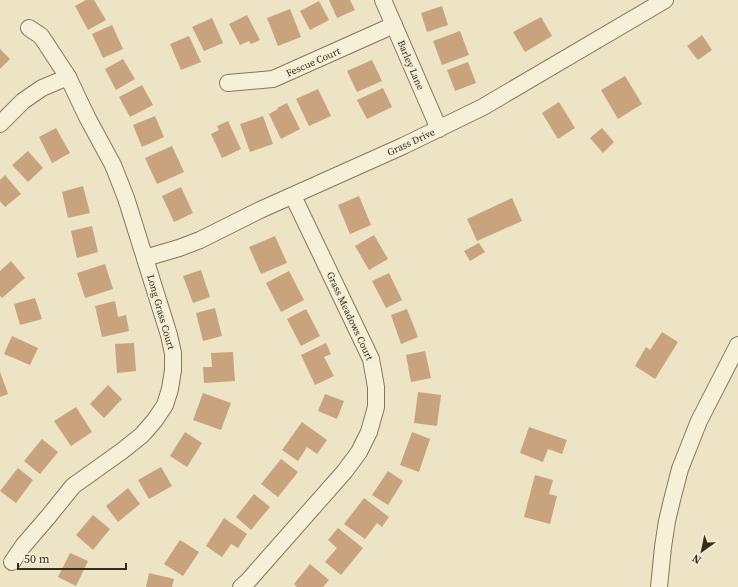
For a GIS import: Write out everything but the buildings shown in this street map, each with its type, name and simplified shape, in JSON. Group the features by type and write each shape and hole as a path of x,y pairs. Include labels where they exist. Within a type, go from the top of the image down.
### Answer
{"street":[{"name":"Barley Lane","path":"383,0 438,129"},
{"name":"Grass Drive","path":"145,258 200,240 260,210 483,108 665,0"},
{"name":"Fescue Court","path":"228,83 273,80 394,25"},
{"name":"Long Grass Court","path":"12,562 23,546 73,486 142,436 155,420 165,405 170,389 173,353 169,335 126,198 113,165 87,117 68,77 41,36 29,28"},
{"path":"0,124 30,96 42,88 68,77"},
{"name":"Grass Meadows Court","path":"241,587 248,581 345,471 359,452 369,432 376,406 376,387 371,359 293,196"},
{"path":"659,587 667,521 680,469 699,421 738,345"}]}
